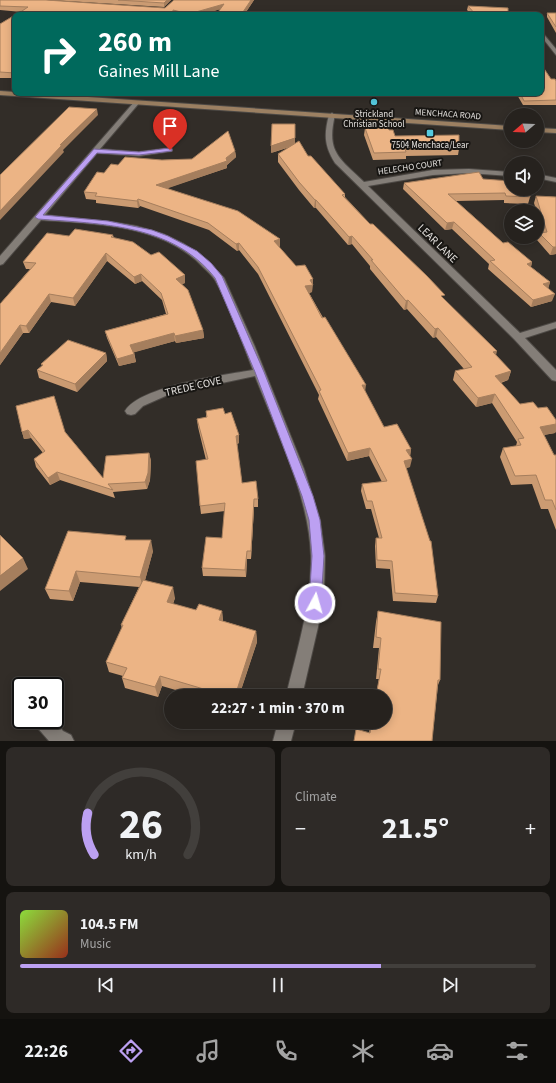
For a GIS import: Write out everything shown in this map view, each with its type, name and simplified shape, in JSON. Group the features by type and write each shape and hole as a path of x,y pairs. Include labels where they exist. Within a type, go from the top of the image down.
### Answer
{"main road":[{"name":"MENCHACA ROAD","path":"0,93 12,94"},
{"name":"MENCHACA ROAD","path":"46,96 504,128"},
{"path":"544,130 556,131"}],"street":[{"path":"544,36 556,53"},
{"path":"0,262 137,102"},
{"name":"LEAR LANE","path":"332,116 328,135 330,149 338,161 518,337 556,377"},
{"path":"96,151 139,154 170,150"},
{"name":"HELECHO COURT","path":"361,185 416,174 472,171 504,173"},
{"path":"544,177 556,180"},
{"path":"38,217 108,223 132,227 165,237 194,253 209,265 219,278 259,372 308,496 314,520 318,556 317,591 311,628 296,689"},
{"path":"518,337 556,325"},
{"name":"TREDE COVE","path":"131,411 139,403 167,391 259,372"},
{"path":"50,729 57,737 65,741"},
{"path":"282,741 285,729"}],"building":[{"path":"0,0 46,0 165,8 174,0 251,0 243,12 218,12 224,4 196,12 181,12 173,10 173,12 20,12 28,7 0,6"},
{"path":"118,0 167,0 164,3"},
{"path":"468,6 508,8 508,12 473,12"},
{"path":"547,13 556,13 556,27"},
{"path":"12,17 12,73 0,72 0,24"},
{"path":"544,68 551,79 555,79 556,81 556,100 524,101 522,96 544,96"},
{"path":"69,107 97,109 60,145 62,145 0,211 0,175"},
{"path":"272,124 295,124 295,138 271,146"},
{"path":"365,128 388,128 389,130 393,130 395,136 459,135 459,149 405,149 406,152 374,153"},
{"path":"228,131 235,151 226,158 227,161 156,185 238,211 280,239 274,241 296,266 305,265 313,279 310,280 313,285 305,286 322,318 325,317 366,385 362,385 384,427 397,424 411,449 406,450 412,459 404,461 431,541 438,596 395,593 392,561 377,560 376,538 382,538 372,501 367,501 362,484 387,481 370,448 348,453 319,391 321,390 258,267 239,243 236,244 208,223 138,199 137,201 95,196 97,193 84,192 97,172 104,173 111,164 118,165 125,157 162,160 192,159"},
{"path":"299,141 308,156 311,156 345,194 342,195 370,224 373,224 427,276 445,295 441,296 497,351 493,352 511,371 495,376 520,404 533,402 538,408 547,407 556,420 556,424 540,427 554,455 556,455 556,510 552,500 545,500 536,475 515,476 503,448 521,445 518,439 524,438 495,394 478,398 455,371 472,367 438,328 435,329 408,300 406,301 352,236 349,237 299,182 278,154"},
{"path":"479,172 483,179 504,180 504,193 448,194 504,244 510,244 532,262 527,264 550,282 543,284 555,294 533,300 490,261 495,260 454,222 447,223 404,183"},
{"path":"506,196 530,196 530,197"},
{"path":"536,196 556,197 556,247 553,247 544,238 544,232 547,232 544,222 544,204 538,204"},
{"path":"75,229 113,235 111,237 133,242 151,255 159,252 185,275 176,279 188,290 203,330 175,336 174,333 130,345 134,354 117,359 105,331 168,314 161,293 141,274 134,277 106,253 73,298 49,294 26,326 20,325 0,353 0,304 36,263 23,262 47,233 69,236"},
{"path":"68,340 106,353 75,384 37,370 43,365 41,364"},
{"path":"54,396 65,432 103,478 106,456 149,453 148,473 145,482 108,484 113,490 57,472 48,478 34,459 45,451 28,430 22,432 16,406"},
{"path":"223,408 225,414 231,412 239,435 236,436 242,483 256,481 258,499 254,499 251,551 247,551 245,570 202,568 206,537 222,538 225,503 200,506 196,461 208,459 197,419 207,417 206,411"},
{"path":"68,531 126,536 125,540 151,540 140,577 76,571 69,591 45,589"},
{"path":"0,535 23,558 0,576"},
{"path":"143,580 173,587 167,602 196,610 199,604 222,611 219,620 256,631 237,689 204,689 160,676 155,687 122,678 127,668 106,662 123,625 121,625"},
{"path":"378,611 441,622 440,680 438,680 432,741 354,741 356,729 370,733 371,729 392,729 392,689 377,689 381,669 378,669 381,638 376,637"}],"place":[{"name":"Strickland Christian School","path":"374,102"},
{"name":"7504 Menchaca/Lear","path":"430,133"}],"route":[{"path":"170,150 139,154 96,151 38,217 108,223 132,227 165,237 194,253 209,265 219,278 228,296 308,496 314,520 318,556 317,591 315,603"}]}
